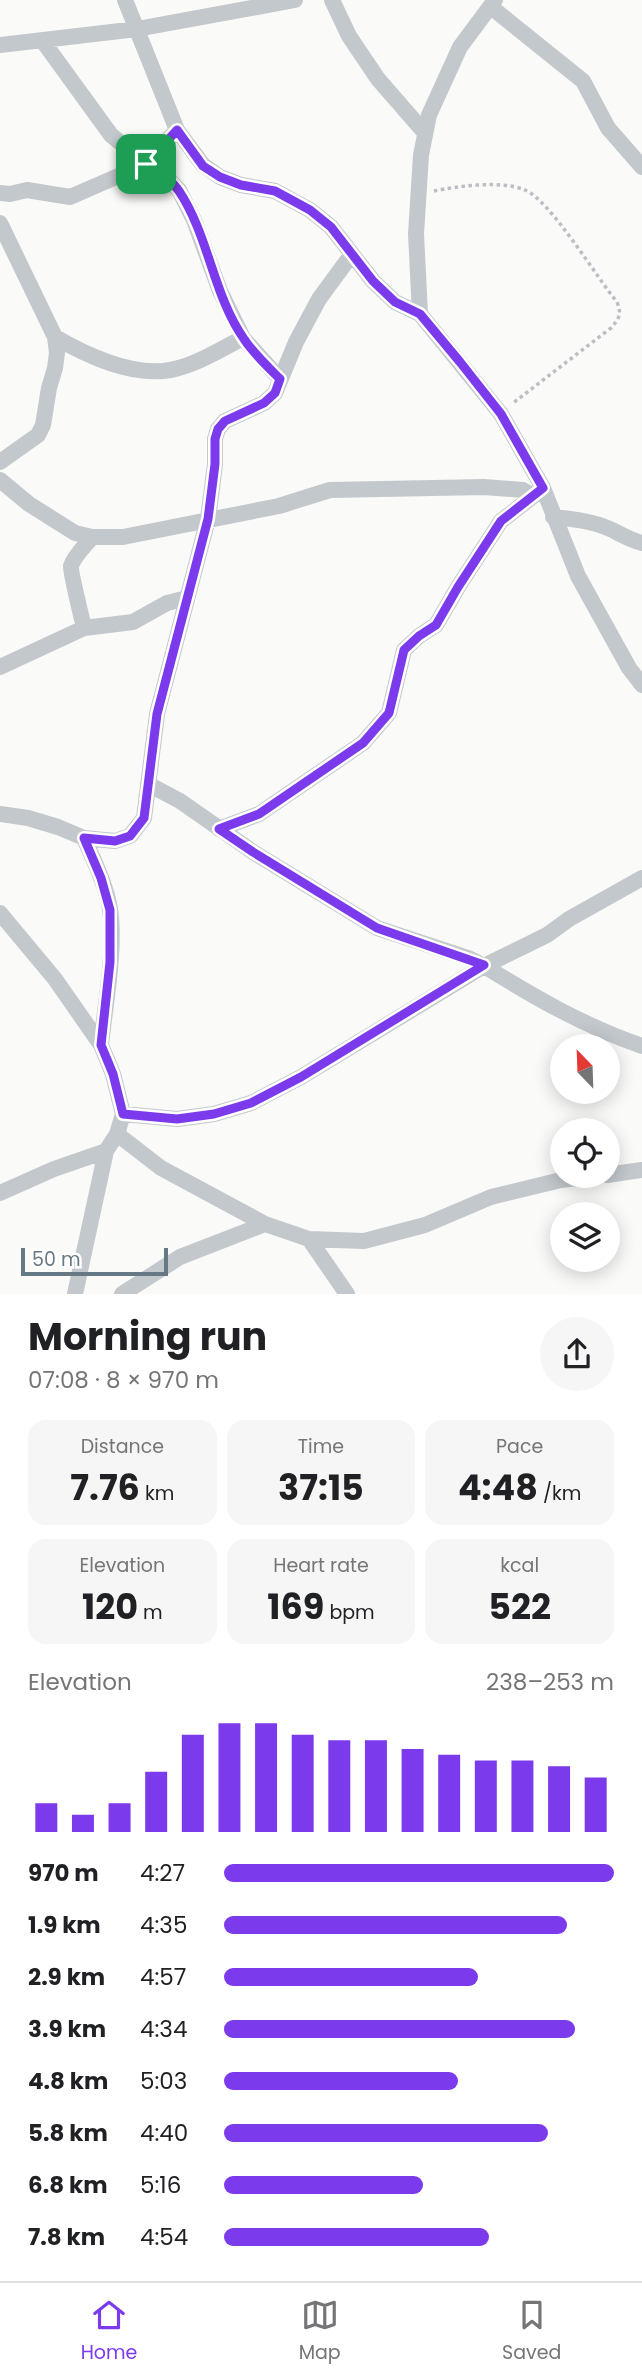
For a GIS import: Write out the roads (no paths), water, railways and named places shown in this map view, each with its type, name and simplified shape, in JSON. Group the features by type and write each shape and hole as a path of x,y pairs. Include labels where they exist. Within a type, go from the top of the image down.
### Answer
{"street":[{"path":"125,0 177,130 203,166 220,177 241,185 275,191 310,210 331,227 373,281 395,302 420,314 501,414 538,492 553,517 578,576 629,668 642,685"},
{"path":"0,45 137,29 295,0"},
{"path":"332,0 349,36 378,79 425,132"},
{"path":"420,314 416,234 421,155 429,115 460,47 493,4 583,81 608,128 642,167"},
{"path":"41,40 111,135 179,190 194,220 220,291 243,338 280,379"},
{"path":"0,194 27,190 70,197 146,164 177,130"},
{"path":"0,223 55,337 57,353 43,425 38,435 0,462"},
{"path":"0,814 28,818 84,838 115,841 130,836 144,818 157,714 208,519 218,429 225,421 264,403 275,393 296,342 319,299 352,254"},
{"path":"55,337 100,361 162,371 189,364 243,338"},
{"path":"0,480 29,504 75,533 92,537 123,537 279,506 330,490 484,486 538,492"},
{"path":"219,829 259,814 363,743 389,713 404,650 436,625 501,521 538,492"},
{"path":"553,517 587,520 611,529 629,540 642,542"},
{"path":"84,628 77,591 71,576 71,565 92,537"},
{"path":"0,667 84,628 133,622 167,603 187,598"},
{"path":"148,784 180,801 253,852 377,928 484,965 544,1004 602,1033 642,1046"},
{"path":"84,838 101,878 110,910 110,962 101,1045"},
{"path":"123,1114 177,1119 214,1114 251,1103 301,1077 484,965 547,935 569,919 642,878"},
{"path":"0,913 55,979 101,1045 113,1074 123,1114 117,1134 106,1151 75,1294"},
{"path":"117,1134 161,1168 265,1224 309,1238 364,1241 425,1225 491,1197 550,1183"},
{"path":"0,1193 54,1169 106,1151"},
{"path":"620,1173 642,1170"},
{"path":"122,1294 180,1257 265,1224"},
{"path":"309,1238 347,1294"}]}
